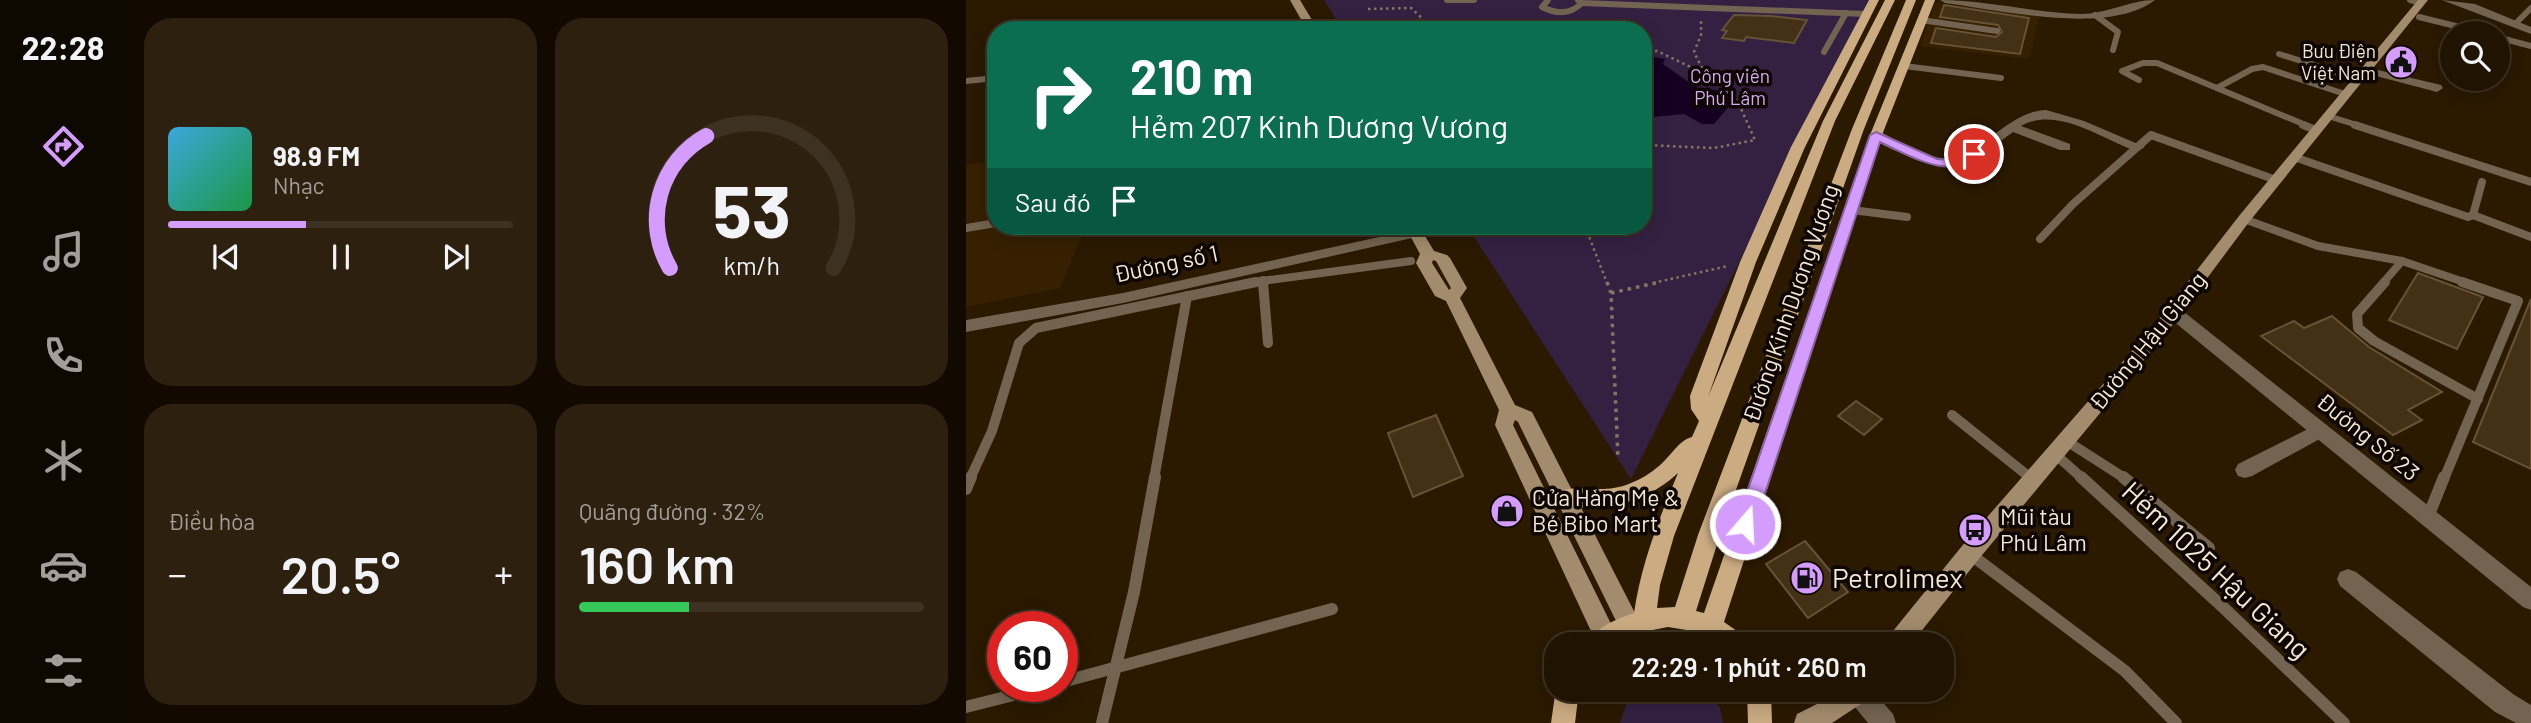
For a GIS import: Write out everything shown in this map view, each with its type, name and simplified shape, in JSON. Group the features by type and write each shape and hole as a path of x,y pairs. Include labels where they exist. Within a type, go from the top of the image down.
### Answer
{"main road":[{"path":"1294,0 1307,21"},
{"name":"Đường Kinh Dương Vương","path":"1709,422 1700,409 1699,396 1748,262 1798,147 1874,0"},
{"name":"Đường Kinh Dương Vương","path":"1637,622 1656,558 1829,121 1890,0"},
{"name":"Đường Kinh Dương Vương","path":"1711,626 1876,135 1904,66 1913,19 1911,0"},
{"name":"Đường Kinh Dương Vương","path":"1683,617 1709,535 1754,421 1858,129 1913,19 1930,0"},
{"name":"Đường Hậu Giang","path":"2396,35 2406,31 2419,17 2426,1"},
{"name":"Đường Hậu Giang","path":"1907,632 2173,312 2244,219 2361,74 2396,35 2398,28 2426,1"},
{"path":"1866,14 1913,19"},
{"path":"1417,235 1428,254 1424,263 1441,292 1452,298 1508,410 1525,417 1566,497 1637,622"},
{"path":"1508,410 1504,425 1598,632"},
{"path":"1566,497 1601,500 1628,493 1653,482 1677,465 1709,422"},
{"path":"1619,632 1637,622 1683,617 1711,626 1719,632"},
{"path":"1561,720 1565,702"},
{"path":"1759,702 1760,723"},
{"path":"1806,723 1841,702"}],"street":[{"path":"1945,0 2082,17 2120,11 2150,0"},
{"path":"2447,0 2471,6 2531,30"},
{"path":"2426,1 2511,23"},
{"path":"2361,74 2437,88"},
{"path":"1876,135 1935,162 1954,164 1974,154 2023,119 2046,114 2138,148"},
{"path":"2011,127 2065,146"},
{"name":"Đường số 1","path":"966,326 1123,298 1389,235"},
{"name":"Đường Số 23","path":"2173,312 2531,600"},
{"path":"2245,470 2320,430"},
{"path":"2348,579 2504,703 2531,718"},
{"path":"1868,702 1884,723"}],"lane":[{"path":"1447,0 1474,0"},
{"path":"1546,0 1542,8 1552,13 1578,9 1580,1 1700,9 1866,14"},
{"path":"2511,23 2531,8"},
{"path":"1824,52 1846,13"},
{"path":"2095,15 2118,32 2113,50"},
{"path":"2419,17 2440,22"},
{"path":"1913,19 1997,31"},
{"path":"2510,40 2531,46"},
{"path":"2279,54 2361,74"},
{"path":"2139,80 2122,71 2143,63 2157,63 2316,130"},
{"path":"1904,66 2001,78"},
{"path":"2217,88 2252,69 2263,67 2345,94"},
{"path":"966,81 987,79"},
{"path":"2328,116 2531,182"},
{"path":"2040,239 2073,204 2151,135 2276,180"},
{"path":"2294,157 2468,217 2473,215 2531,237"},
{"path":"2473,215 2482,182"},
{"path":"1852,210 1908,217"},
{"path":"2244,219 2318,246 2402,261 2518,301 2428,517"},
{"path":"966,229 987,225"},
{"path":"966,489 992,431 1019,343 1036,328 1263,280 1410,261"},
{"path":"2402,261 2357,314 2358,328 2374,341 2478,399"},
{"path":"1263,280 1268,343"},
{"path":"1102,723 1134,592 1187,296"},
{"path":"1952,415 2032,479"},
{"path":"2059,447 2129,481 2209,548"},
{"name":"Hẻm 1025 Hậu Giang","path":"2059,447 2344,723"},
{"path":"1970,553 2125,671 2176,723"},
{"path":"1078,678 1332,609"},
{"path":"966,707 987,702"}],"path":[{"path":"1368,9 1411,8 1422,18 1418,21"},
{"path":"1700,9 1701,36 1694,52 1705,74"},
{"path":"1652,51 1657,51 1705,74 1738,102 1755,140 1714,148 1652,145"},
{"path":"1588,235 1611,293 1618,458"},
{"path":"1611,293 1748,262"}],"shaded area":[{"path":"1935,3 2040,14 2029,59 1920,46"},
{"path":"1652,57 1665,59 1663,64 1697,88 1716,90 1731,104 1714,124 1702,124 1684,114 1652,117"},
{"path":"987,162 987,235 1082,235 1060,288 966,307 966,165"}],"green space":[{"name":"Công viên Phú Lâm","path":"1324,0 1870,0 1631,479 1473,235 1652,235 1652,21 1337,21"},
{"path":"1629,702 1715,702 1720,708 1723,723 1620,723"}],"building":[{"path":"1944,5 2029,18 2020,54 1931,43 1936,28 1996,37 2002,32 1998,25 1940,17"},
{"path":"1734,15 1807,20 1794,43 1746,37 1744,41 1722,38 1727,31 1722,30"},
{"path":"2418,273 2483,297 2457,349 2389,320"},
{"path":"2531,299 2531,469 2473,442"},
{"path":"2332,316 2369,347 2442,392 2408,410 2422,420 2393,435 2261,336 2294,321 2304,328"},
{"path":"1856,401 1882,419 1864,435 1838,416"},
{"path":"1436,415 1463,476 1413,497 1388,433"},
{"name":"Petrolimex","path":"1805,541 1848,592 1808,618 1766,564"}],"place":[{"name":"Bưu Điện Việt Nam","path":"2401,62"},
{"name":"Cửa Hàng Mẹ & Bé Bibo Mart","path":"1507,511"},
{"name":"Mũi tàu Phú Lâm","path":"1975,530"},
{"name":"Petrolimex","path":"1807,578"}],"route":[{"path":"1745,524 1876,135 1901,149 1935,162 1954,164 1974,154"}]}
